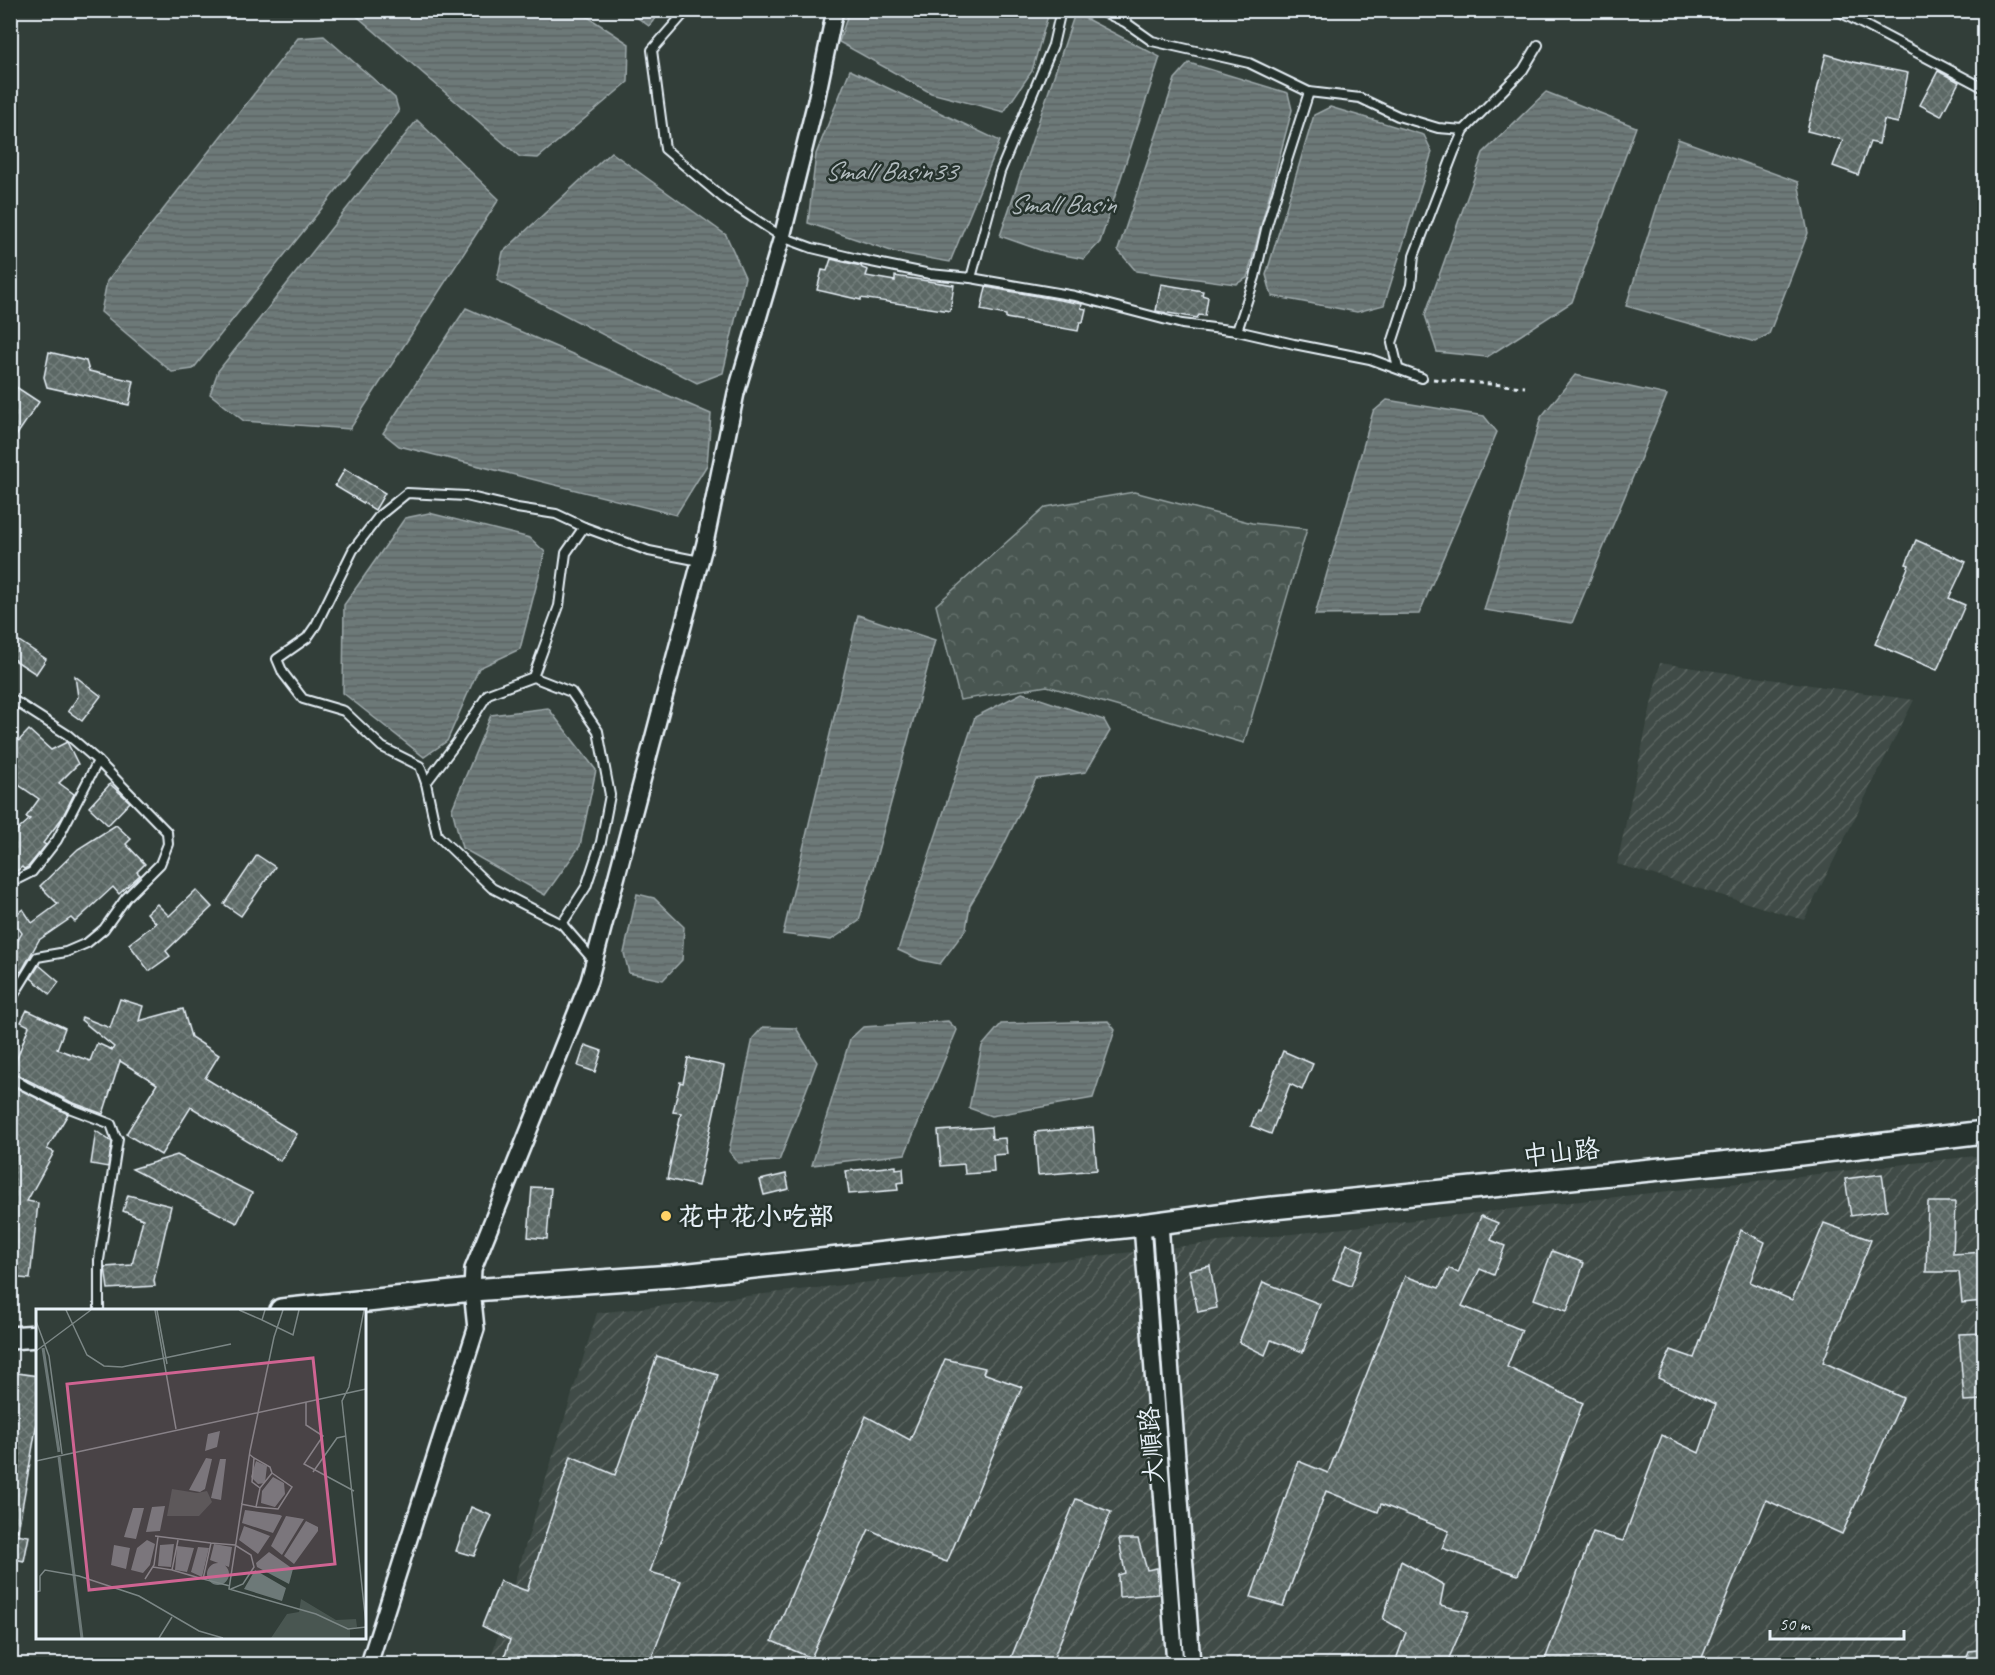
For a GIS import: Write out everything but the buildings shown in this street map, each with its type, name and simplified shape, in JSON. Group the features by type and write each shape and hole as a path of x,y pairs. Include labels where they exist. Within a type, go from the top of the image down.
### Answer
{"main road":[{"name":"中山路","path":"299,1309 472,1290 672,1276 1151,1224 1263,1209 1760,1159 1984,1132"},
{"path":"10,1338 36,1336"}],"street":[{"path":"369,1665 476,1329 472,1290 473,1269 589,981 700,561 736,393 782,237 816,101 835,10"},
{"name":"大順路","path":"1151,1224 1175,1665"},
{"name":"大順路","path":"1151,1224 1192,1665"}],"lane":[{"path":"687,10 652,50 665,149 723,198 782,237 812,248 862,261 930,274 972,278 1075,296 1182,324 1238,330 1370,359 1422,378"},
{"path":"972,278 1000,172 1053,45 1061,10"},
{"path":"1099,10 1125,22 1152,40 1250,63 1309,92 1360,98 1398,116 1438,128 1464,130"},
{"path":"1836,10 1984,88"},
{"path":"1398,368 1392,344 1411,285 1414,255 1464,130 1523,70 1539,45"},
{"path":"1238,330 1255,277 1267,225 1309,92"},
{"path":"594,961 562,924 492,888 437,835 420,766 382,747 344,711 303,699 283,673 277,659 307,638 316,625 353,550 380,515 407,494 466,496 556,514 649,551 700,561"},
{"path":"533,677 559,606 566,553 584,527"},
{"path":"426,783 457,742 488,694 533,677 571,692 598,731 610,795 601,842 586,887 562,924"},
{"path":"10,698 68,735 98,761 167,832 168,844 160,864 126,898 104,929 87,944 66,952 37,957 10,1000"},
{"path":"10,883 32,872 57,840 98,761"},
{"path":"10,1077 69,1108 111,1124 118,1139 99,1260 99,1309"}],"path":[{"path":"1422,378 1525,387"}],"shaded area":[{"path":"1660,663 1914,700 1804,920 1617,864"},
{"path":"1984,1155 1984,1664 489,1664 597,1313"}],"green space":[{"path":"1134,492 1252,523 1307,529 1244,743 1047,686 960,700 936,605 1046,507"}],"water":[{"name":"Small Basin","path":"1046,10 1049,12 1032,71 1004,112 931,93 839,42 849,11"},
{"path":"351,11 579,11 629,44 628,82 538,158 520,157"},
{"path":"628,11 661,11 649,26"},
{"name":"Small Basin","path":"1075,13 1160,57 1100,242 1084,259 1043,251 1000,236"},
{"path":"324,36 395,98 399,112 193,369 172,372 101,312 107,281 298,38"},
{"path":"1189,63 1288,93 1292,110 1247,278 1236,284 1136,271 1118,250 1175,79"},
{"name":"Small Basin33","path":"850,70 1000,141 950,262 894,252 808,223 816,154"},
{"path":"1546,92 1636,127 1572,302 1487,357 1437,352 1425,315 1483,153"},
{"path":"1330,107 1424,135 1432,152 1384,305 1357,312 1272,296 1266,275 1314,115"},
{"path":"417,120 499,199 350,429 244,421 210,394 218,371"},
{"path":"1678,139 1798,182 1808,233 1769,334 1755,342 1626,306"},
{"path":"611,152 726,235 745,277 723,373 697,383 497,280 503,252"},
{"path":"466,308 711,414 707,465 676,515 399,446 383,433"},
{"path":"1575,375 1667,395 1572,623 1484,610 1541,417"},
{"path":"1387,400 1484,416 1497,432 1419,614 1315,615 1373,412"},
{"path":"429,513 530,538 545,552 520,649 479,668 447,741 424,757 343,693 344,605 405,518"},
{"path":"858,615 935,640 859,921 831,940 783,934"},
{"path":"1022,693 1104,720 1110,731 1086,772 1036,779 992,869 970,905 966,929 940,964 920,960 898,950 975,717"},
{"path":"548,708 596,770 580,846 545,895 462,848 452,809 491,715"},
{"path":"637,894 654,898 684,927 682,960 663,980 629,973 624,953"},
{"path":"948,1021 957,1030 905,1154 812,1165 850,1039 863,1027"},
{"path":"1108,1021 1115,1030 1093,1098 991,1116 969,1108 982,1046 1001,1024"},
{"path":"763,1027 796,1028 817,1062 779,1161 738,1163 729,1151 753,1038"}],"place":[{"name":"花中花小吃部","path":"666,1216"}]}
